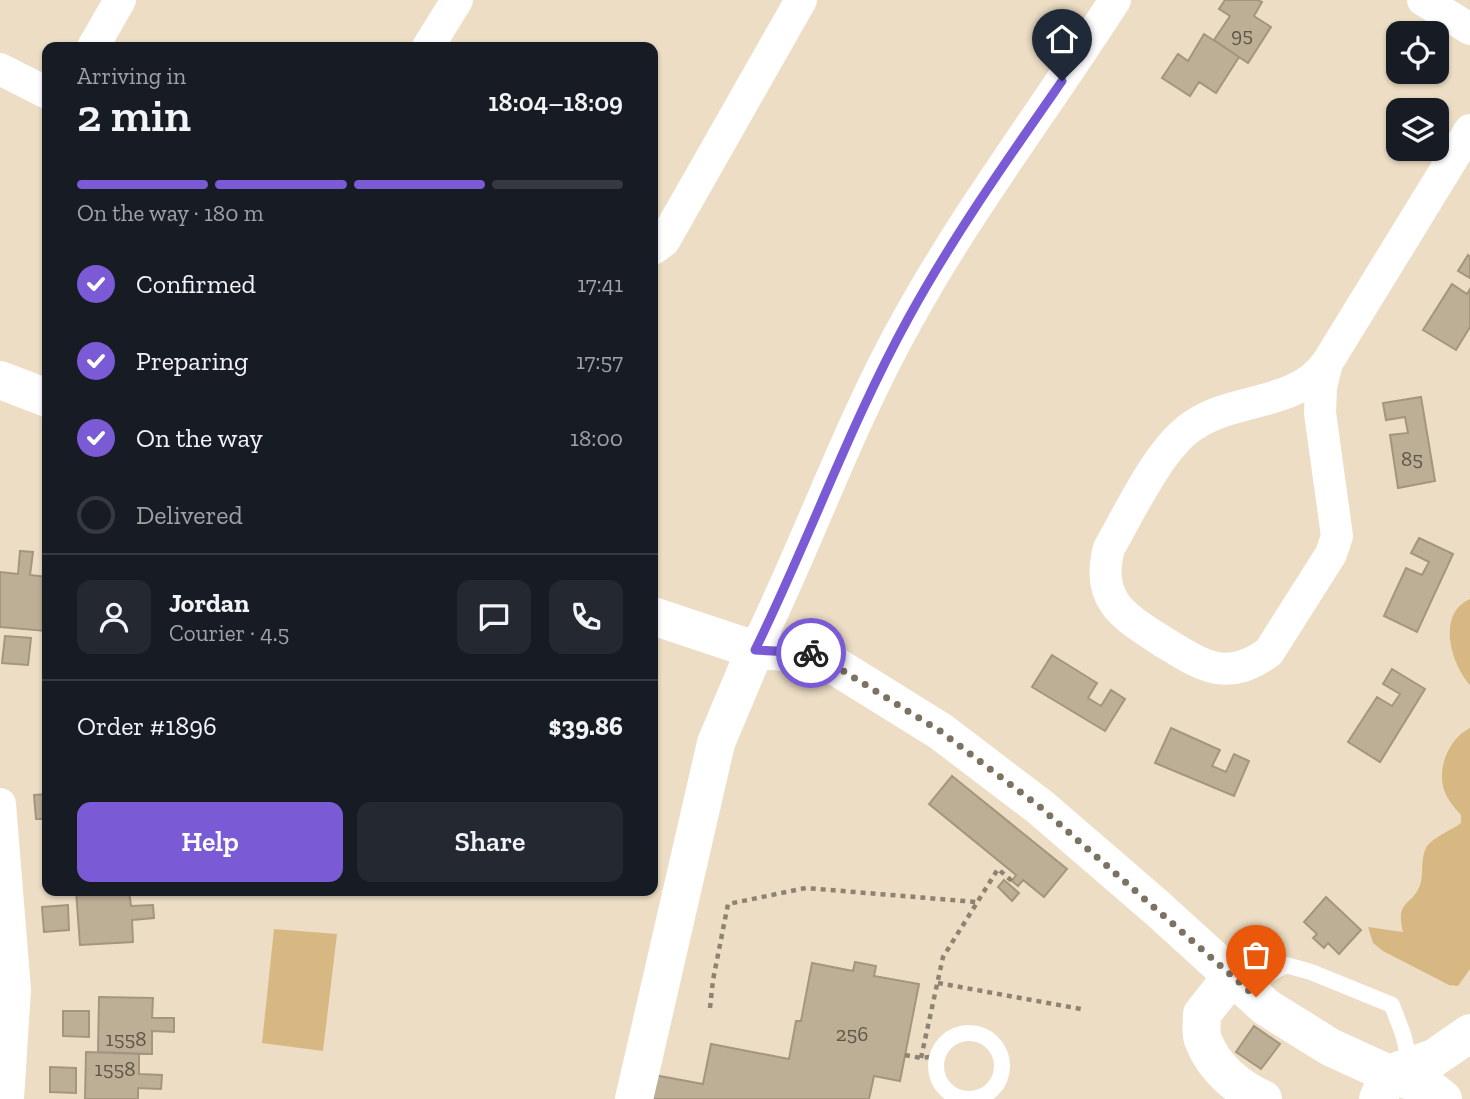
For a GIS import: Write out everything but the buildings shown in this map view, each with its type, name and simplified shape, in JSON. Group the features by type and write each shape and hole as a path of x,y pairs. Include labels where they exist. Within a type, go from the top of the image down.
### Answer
{"street":[{"path":"96,42 120,0"},
{"path":"431,42 457,0"},
{"path":"658,245 664,241 802,0"},
{"path":"634,1099 716,743 755,650 842,455 908,318 978,204 1115,0"},
{"path":"1423,0 1470,29"},
{"path":"0,69 42,90"},
{"path":"1327,363 1320,400 1338,526 1331,554 1269,652 1257,661 1228,670 1198,664 1122,616 1108,590 1105,562 1109,548 1167,450 1183,433 1214,414 1303,386 1321,372 1470,130"},
{"path":"0,380 42,396"},
{"path":"658,618 755,650 816,654 940,731 1040,807 1266,1007 1305,1033 1393,1080 1428,1087 1443,1099"},
{"path":"0,804 15,990 8,1099"},
{"path":"1239,981 1202,1014 1203,1041 1221,1068 1248,1096"},
{"path":"1393,1080 1444,1052 1470,1033"}],"lane":[{"path":"1239,981 1286,965 1311,972 1392,1005 1403,1034 1393,1080"},
{"path":"968,1033 986,1037 1000,1052 1003,1064 1000,1079 993,1089 977,1098 963,1099 952,1094 939,1080 936,1069 938,1056 949,1040 968,1033"}],"path":[{"path":"921,1058 943,957 998,869 1012,881"},
{"path":"710,1008 728,904 806,888 976,902"},
{"path":"938,983 1082,1009"},
{"path":"905,1055 921,1058 938,1056"}],"shaded area":[{"path":"1470,599 1470,685 1457,665 1450,640 1450,627 1459,606"},
{"path":"1470,728 1470,969 1458,986 1449,985 1383,951 1373,943 1368,927 1403,932 1401,914 1420,885 1426,848 1436,838 1461,823 1461,815 1444,790 1442,769 1452,745"},
{"path":"274,929 337,934 323,1051 262,1043"}],"way so far":[{"path":"811,653 940,731 1040,807 1256,997"}],"route":[{"path":"811,653 755,650 842,455 908,318 978,204 1062,81"}]}
